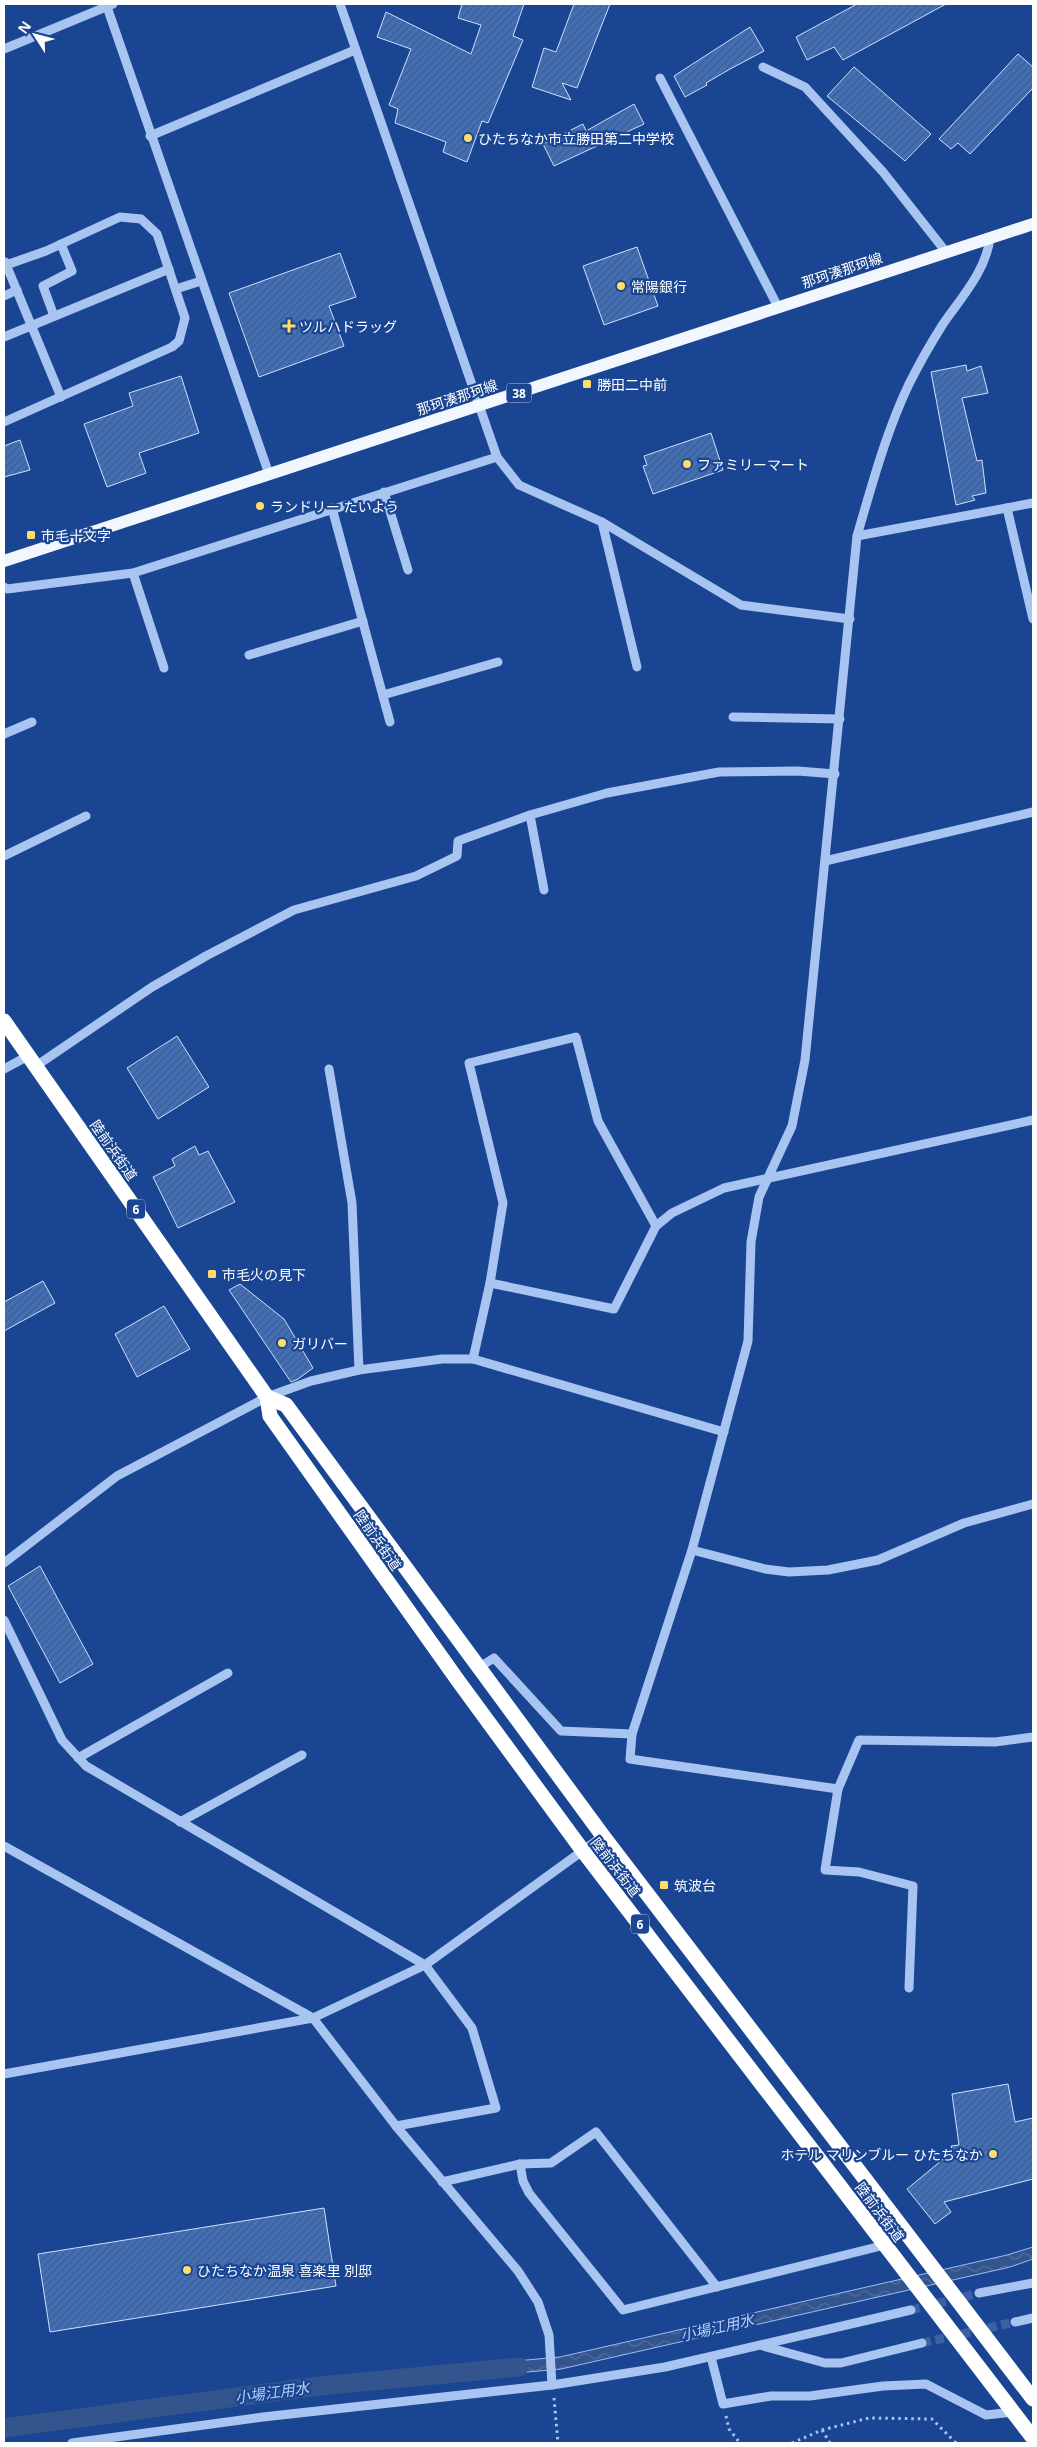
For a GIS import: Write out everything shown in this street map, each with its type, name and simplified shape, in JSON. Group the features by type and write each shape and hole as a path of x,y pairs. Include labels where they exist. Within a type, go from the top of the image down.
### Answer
{"highway":[{"name":"陸前浜街道","path":"4,1021 267,1397 270,1416 459,1682 584,1851 1033,2438"},
{"name":"陸前浜街道","path":"267,1397 286,1405 603,1836 1033,2399"}],"main road":[{"name":"那珂湊那珂線","path":"4,560 1033,224"}],"street":[{"path":"340,4 496,457 519,485 602,522 658,553 741,605 850,618"},
{"path":"4,49 109,5 150,136 269,474"},
{"path":"150,136 355,50"},
{"path":"763,67 805,87 883,172 946,252"},
{"path":"660,78 778,307"},
{"path":"4,422 61,397 172,347 179,341 185,318 157,234 141,218 120,217 61,244 8,264 4,262 7,276 16,290 61,397"},
{"path":"838,1789 630,1759 632,1734 692,1550 748,1341 751,1242 759,1197 792,1126 805,1060 835,774 857,536 878,463 909,384 942,327 988,256 990,238"},
{"path":"54,316 44,286 72,271 61,244"},
{"path":"4,337 169,269"},
{"path":"176,289 201,281"},
{"path":"4,296 16,290"},
{"path":"4,587 7,589 133,573 496,457"},
{"path":"384,492 408,570"},
{"path":"857,536 1033,503"},
{"path":"332,508 390,722"},
{"path":"1007,508 1033,620"},
{"path":"602,522 638,667"},
{"path":"133,573 164,668"},
{"path":"249,655 363,621"},
{"path":"383,695 498,662"},
{"path":"734,717 840,720"},
{"path":"4,734 32,722"},
{"path":"4,1069 32,1061 152,987 206,956 294,910 416,876 457,856 458,841 530,814 606,793 719,772 798,770 835,774"},
{"path":"825,861 1033,812"},
{"path":"530,814 544,890"},
{"path":"4,856 86,816"},
{"path":"473,1359 490,1283 504,1204 469,1063 576,1037 598,1121 656,1226"},
{"path":"329,1069 352,1203 359,1370"},
{"path":"490,1283 614,1309 656,1226 672,1213 724,1188 767,1177 1033,1120"},
{"path":"4,1563 117,1476 267,1397 311,1381 359,1370 442,1359 473,1359 724,1432"},
{"path":"692,1550 765,1569 789,1572 828,1570 878,1560 964,1523 1033,1504"},
{"path":"4,1620 62,1740 86,1766 424,1965 472,2028 496,2108 396,2126"},
{"path":"478,1668 494,1658 562,1731 632,1734"},
{"path":"78,1758 228,1673"},
{"path":"909,1988 913,1886 859,1872 825,1870 838,1789 859,1740 995,1742 1033,1737"},
{"path":"180,1822 302,1755"},
{"path":"4,2074 313,2018 424,1965 603,1836"},
{"path":"4,1846 313,2018 396,2126 518,2271 538,2302 549,2335 552,2385"},
{"path":"442,2182 520,2164 551,2163 596,2132 717,2287"},
{"path":"520,2164 523,2181 529,2193 623,2310 885,2245"},
{"path":"979,2293 1033,2284"},
{"path":"72,2443 263,2417 552,2385 665,2367 911,2310"},
{"path":"1015,2322 1033,2318"},
{"path":"761,2345 825,2363 841,2363 922,2343"},
{"path":"711,2357 723,2404 771,2396 810,2396 884,2386 926,2384 986,2415 1013,2412"}],"path":[{"path":"552,2385 558,2443"},
{"path":"723,2404 729,2429 740,2443"},
{"path":"792,2443 822,2430 869,2418 932,2419 956,2443"},
{"path":"822,2430 830,2443"}],"water":[{"path":"1033,2247 1033,2259 1010,2267 561,2369 494,2375 493,2363 560,2357 1007,2255"}],"building":[{"path":"462,4 524,4 513,36 523,40 488,123 482,121 467,162 443,152 446,142 395,123 398,109 389,105 411,49 377,37 386,12 471,54 481,25 458,18"},
{"path":"574,4 610,4 577,88 562,83 571,100 532,87 544,48 556,52"},
{"path":"857,4 946,4 843,60 834,47 807,60 796,37"},
{"path":"750,27 764,51 730,69 685,97 674,76"},
{"path":"1018,54 1033,67 1033,88 970,154 958,143 951,149 939,139"},
{"path":"854,67 931,134 905,161 827,96"},
{"path":"634,104 644,124 554,166 543,144 583,124 586,131"},
{"name":"常陽銀行","path":"637,247 658,306 604,325 583,266"},
{"name":"ツルハドラッグ","path":"340,253 356,297 329,306 344,346 259,377 229,293"},
{"path":"966,365 967,371 981,366 988,393 962,398 977,461 982,460 986,493 972,496 975,500 956,505 931,372"},
{"path":"181,376 199,433 139,453 146,473 107,487 84,424 133,406 129,393"},
{"name":"ファミリーマート","path":"711,433 723,470 653,494 643,466 647,465 644,456"},
{"path":"20,440 30,470 4,477 4,446"},
{"path":"177,1036 209,1087 158,1119 127,1068"},
{"path":"195,1146 199,1155 208,1151 235,1202 178,1228 153,1177 175,1166 172,1159"},
{"path":"43,1281 55,1303 4,1331 4,1302"},
{"name":"ガリバー","path":"240,1284 284,1319 313,1368 298,1379 291,1382 229,1290"},
{"path":"164,1306 190,1349 137,1377 115,1334"},
{"path":"40,1566 93,1664 60,1683 8,1586"},
{"path":"1008,2084 1015,2122 1033,2118 1033,2179 944,2202 951,2212 935,2224 907,2189 953,2151 951,2146 959,2145 952,2094"},
{"name":"ひたちなか温泉 喜楽里 別邸","path":"324,2208 336,2286 50,2332 38,2254"}],"waterway":[{"name":"小場江用水","path":"4,2428 319,2386 519,2367"}],"tunnel":[{"path":"911,2310 979,2293"},
{"path":"922,2343 1015,2322"}],"place":[{"name":"ひたちなか市立勝田第二中学校","path":"468,138"},
{"name":"常陽銀行","path":"621,286"},
{"name":"ツルハドラッグ","path":"289,326"},
{"name":"勝田二中前","path":"587,384"},
{"name":"ファミリーマート","path":"687,464"},
{"name":"ランドリー たいよう","path":"260,506"},
{"name":"市毛十文字","path":"31,535"},
{"name":"市毛火の見下","path":"212,1274"},
{"name":"ガリバー","path":"282,1343"},
{"name":"筑波台","path":"664,1885"},
{"name":"ホテル マリンブルー ひたちなか","path":"993,2154"},
{"name":"ひたちなか温泉 喜楽里 別邸","path":"187,2270"}]}
